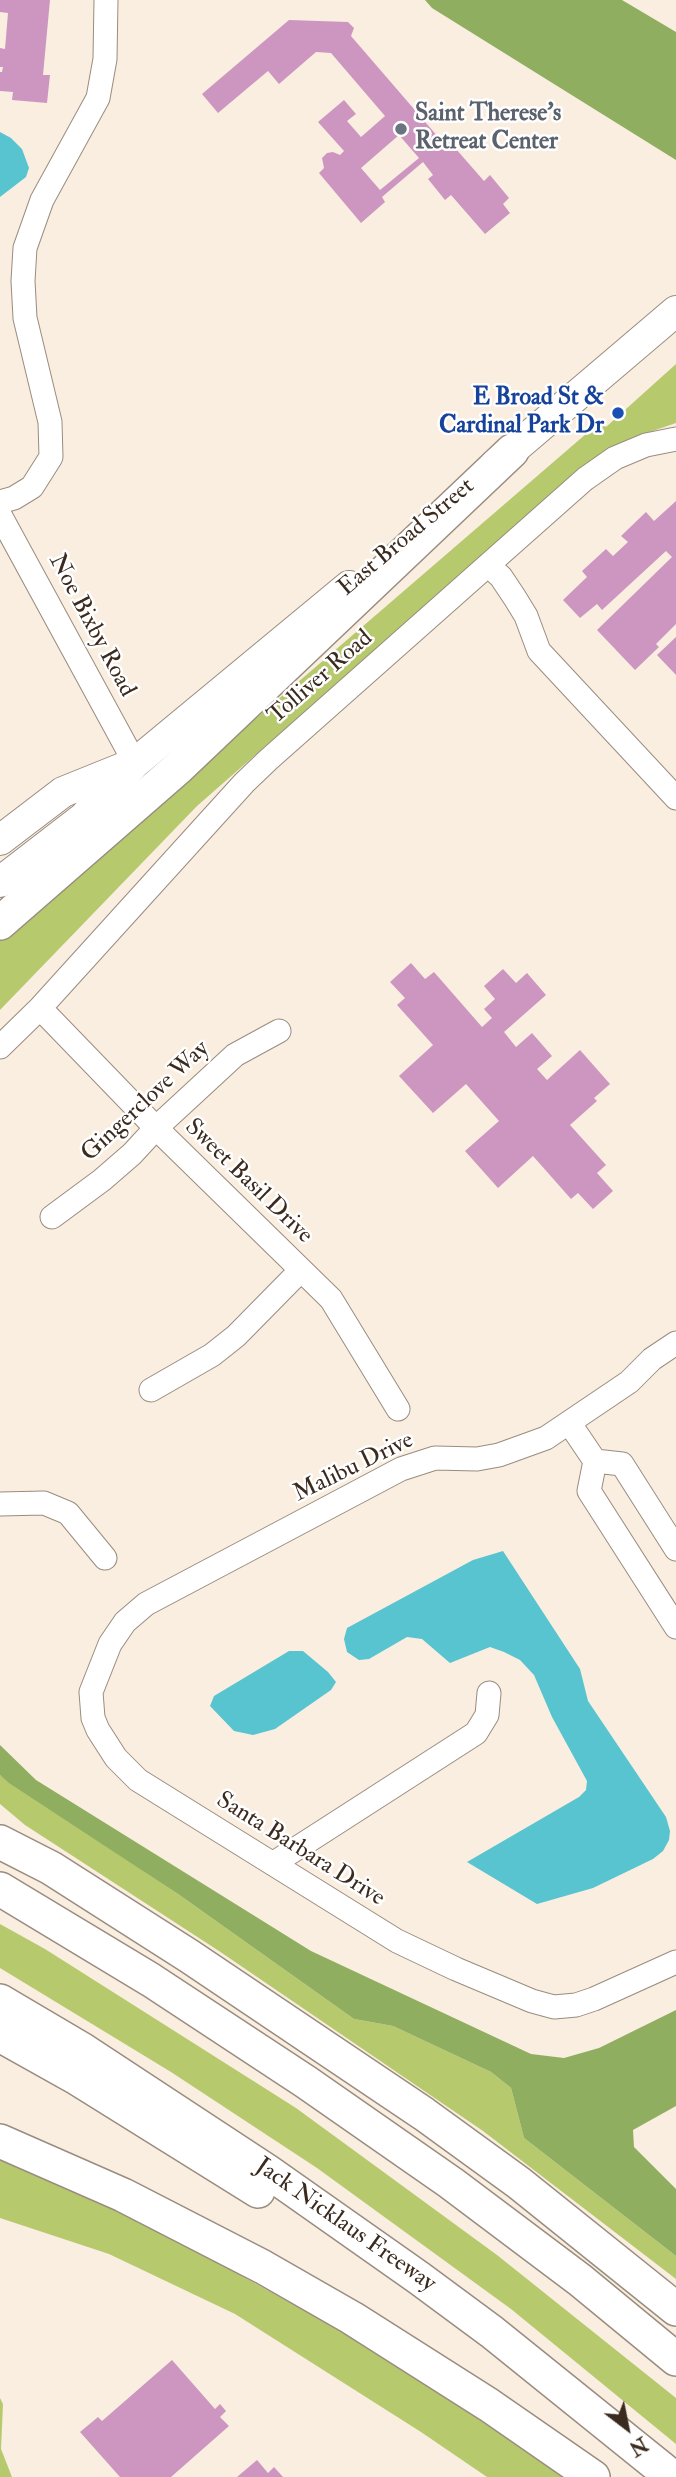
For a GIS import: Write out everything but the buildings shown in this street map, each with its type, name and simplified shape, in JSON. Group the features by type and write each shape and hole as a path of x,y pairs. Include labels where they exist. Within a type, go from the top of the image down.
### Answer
{"highway":[{"path":"0,923 178,768 512,451"},
{"path":"0,1819 86,1890"},
{"path":"0,1842 86,1890 424,2114 519,2183 676,2309"},
{"path":"0,1889 151,1980 306,2082 451,2183 580,2280 676,2359"},
{"name":"Jack Nicklaus Freeway","path":"0,2001 83,2050 256,2163 419,2278 503,2340 672,2477"},
{"path":"0,2035 75,2077 256,2190 419,2278"},
{"path":"0,2141 123,2195 263,2267 352,2318 489,2405 593,2477"}],"main road":[{"name":"East Broad Street","path":"0,882 83,818 135,763 512,451 676,311"},
{"name":"East Broad Street","path":"0,840 63,792 135,763"}],"street":[{"path":"0,502 14,498 32,487 51,457 50,422 25,318 25,248 42,200 98,98 105,59 106,0"},
{"name":"Tolliver Road","path":"0,1047 40,1008 244,783 585,479 615,458 646,446 676,439"},
{"name":"Noe Bixby Road","path":"0,515 135,763"},
{"path":"488,565 501,577 520,607 539,650 676,798"},
{"name":"Sweet Basil Drive","path":"40,1008 156,1128 331,1298 398,1409"},
{"name":"Gingerclove Way","path":"52,1217 132,1154 234,1055 279,1031"},
{"path":"150,1390 212,1355 245,1327 300,1270"},
{"name":"Malibu Drive","path":"91,1692 110,1644 125,1622 146,1604 401,1469 435,1458 477,1459 499,1455 547,1438 629,1382 652,1359 676,1343"},
{"path":"570,1424 595,1461 589,1491 676,1627"},
{"path":"595,1461 622,1464 676,1549"},
{"path":"0,1504 44,1503 68,1513 105,1558"},
{"name":"Santa Barbara Drive","path":"91,1692 93,1718 98,1730 116,1758 138,1780 397,1941 532,2001 555,2007 576,2005 676,1962"},
{"path":"274,1863 476,1733 487,1714 489,1693"}],"green space":[{"path":"425,0 622,0 676,32 676,160 432,8"},
{"path":"676,364 676,423 638,436 604,454 430,602 197,806 0,1010 0,939 601,421 606,427"},
{"path":"0,1745 36,1780 311,1951 531,2054 564,2058 599,2048 676,2010 676,2106 633,2130 634,2147 676,2189 676,2256 524,2138 511,2088 491,2072 393,2026 354,2019 178,1894 9,1783 0,1775"},
{"path":"0,1775 178,1894 354,2019 393,2026 491,2072 511,2088 524,2138 676,2256 676,2279 483,2131 219,1951 25,1825 0,1804"},
{"path":"0,1924 45,1949 296,2108 497,2255 676,2398 676,2444 511,2309 317,2168 171,2072 0,1968"},
{"path":"0,2157 140,2220 369,2346 565,2477 487,2477 235,2314 109,2254 0,2218"},
{"path":"0,2398 3,2404 1,2449 12,2477 0,2477"}],"water":[{"path":"0,132 22,149 29,168 26,177 0,197"},
{"path":"503,1551 580,1669 588,1701 666,1817 670,1831 663,1851 653,1859 593,1888 537,1904 467,1862 579,1797 586,1790 587,1781 552,1717 534,1675 520,1660 490,1647 450,1663 422,1639 407,1637 369,1659 359,1660 347,1652 344,1639 347,1628 473,1560"},
{"path":"289,1651 303,1651 328,1672 336,1682 331,1690 275,1729 253,1735 234,1731 210,1706 214,1696"}],"place":[{"name":"Saint Therese's Retreat Center","path":"401,129"},
{"name":"E Broad St & Cardinal Park Dr","path":"618,413"}]}
